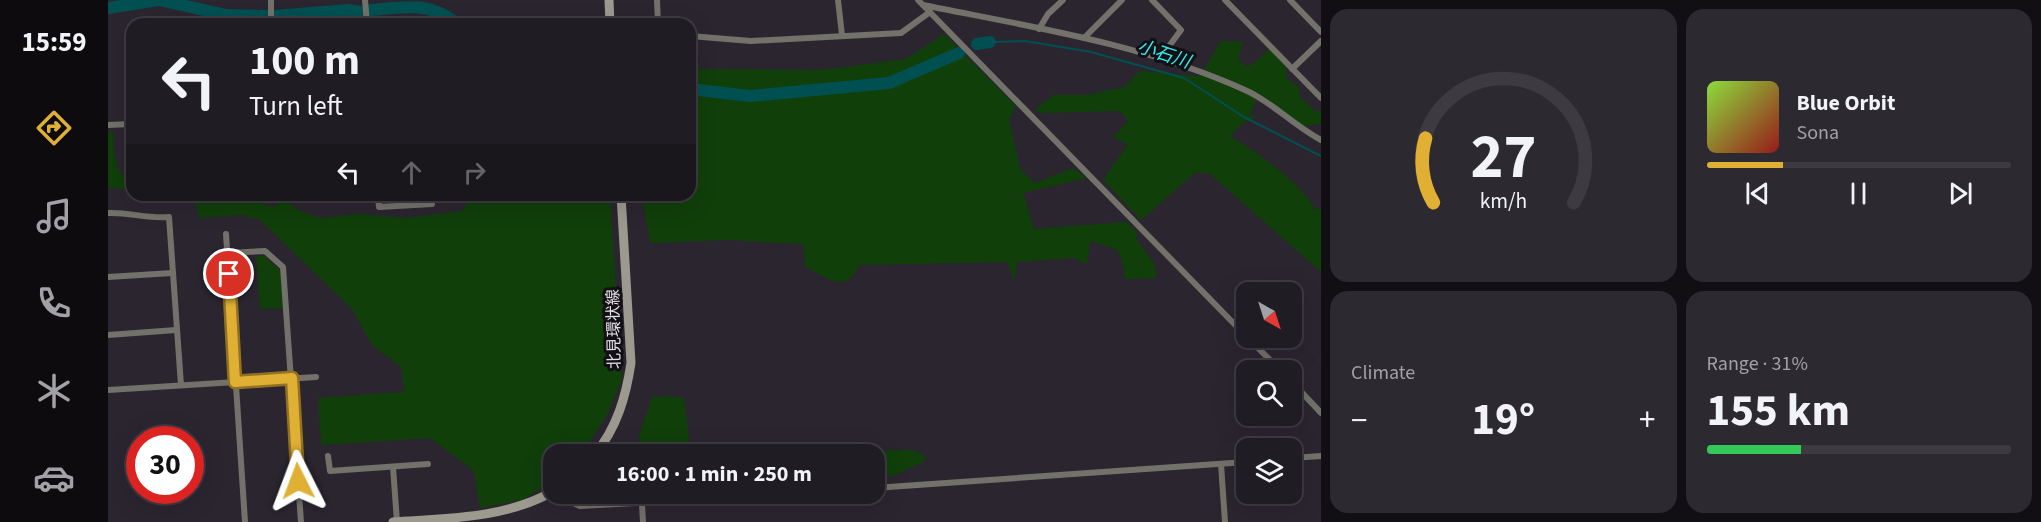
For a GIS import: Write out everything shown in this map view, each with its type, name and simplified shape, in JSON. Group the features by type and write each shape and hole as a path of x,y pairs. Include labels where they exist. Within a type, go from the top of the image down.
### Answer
{"main road":[{"path":"609,0 610,18"},
{"name":"北見環状線","path":"601,444 618,416 627,387 631,363 621,201"},
{"path":"395,522 484,515 514,509 543,496"}],"street":[{"path":"270,18 271,0"},
{"path":"365,0 366,18"},
{"path":"657,0 658,18"},
{"path":"838,0 842,35"},
{"path":"1039,29 1048,14 1063,0"},
{"path":"1084,38 1122,0"},
{"path":"1152,0 1181,30 1161,57"},
{"path":"1225,0 1321,99"},
{"path":"1290,0 1321,32"},
{"path":"920,3 1161,57 1247,91 1301,130 1321,140"},
{"path":"920,3 1236,326"},
{"path":"696,36 752,40 901,33 930,12"},
{"path":"1292,69 1321,41"},
{"path":"108,125 126,124"},
{"path":"378,201 379,207 432,204 432,201"},
{"path":"108,213 123,213 148,219 169,217 181,385"},
{"path":"226,234 245,522"},
{"path":"228,253 265,251 283,267 301,522"},
{"path":"108,277 172,273"},
{"path":"108,334 176,330"},
{"path":"1258,348 1270,360"},
{"path":"108,390 316,377"},
{"path":"1302,393 1321,413"},
{"path":"328,456 330,471 428,464"},
{"path":"1302,457 1321,456"},
{"path":"885,487 1236,463"},
{"path":"1221,464 1225,522"},
{"path":"393,467 395,522"},
{"path":"576,504 580,506 656,504"},
{"path":"642,505 643,522"}],"green space":[{"path":"944,34 1016,106 1009,119 1020,169 1035,183 1073,168 1087,178 1023,193 1034,229 1126,222 1137,232 1136,239 1155,265 1156,278 1125,279 1122,260 1116,249 1090,241 1087,264 1074,258 1017,262 1014,281 1007,262 859,265 848,280 842,282 828,279 805,266 803,244 728,240 650,243 643,201 696,201 696,69 821,70 906,59"},
{"path":"1221,41 1243,42 1238,60 1247,66 1256,62 1269,49 1286,67 1286,78 1300,88 1299,96 1315,111 1321,111 1321,124 1303,126 1258,95 1250,115 1256,118 1244,122 1230,136 1288,178 1316,210 1321,208 1321,272 1210,174 1196,172 1141,220 1103,180 1128,144 1113,138 1128,121 1120,111 1040,113 1035,109 1054,95 1086,95 1125,87 1139,71 1200,76"},
{"path":"108,132 113,132 116,161 126,179 126,190 108,188"},
{"path":"187,201 253,201 274,207 280,201 287,201 298,210 321,218 359,214 406,218 462,211 468,201 610,201 622,379 608,413 588,444 543,444 543,488 522,500 480,508 474,471 430,438 321,445 318,398 404,392 401,367 371,344 352,309 260,220 241,215 199,218 197,205"},
{"path":"256,256 264,256 280,270 283,308 260,309"},
{"path":"652,397 684,398 690,444 639,444 639,436"},
{"path":"912,450 926,456 923,462 895,475 885,477 885,451"}],"waterway":[{"name":"小石川","path":"108,8 158,0"},
{"name":"小石川","path":"159,0 226,15 266,16"},
{"name":"小石川","path":"371,10 416,7 437,12 448,18"},
{"name":"小石川","path":"274,16 348,10 361,12"},
{"name":"小石川","path":"990,42 1025,41 1091,52 1184,78 1244,117 1321,156"},
{"name":"小石川","path":"977,44 990,42"},
{"name":"小石川","path":"696,90 750,96 889,83 959,53"}],"route":[{"path":"229,274 235,382 292,378 298,481"}]}
